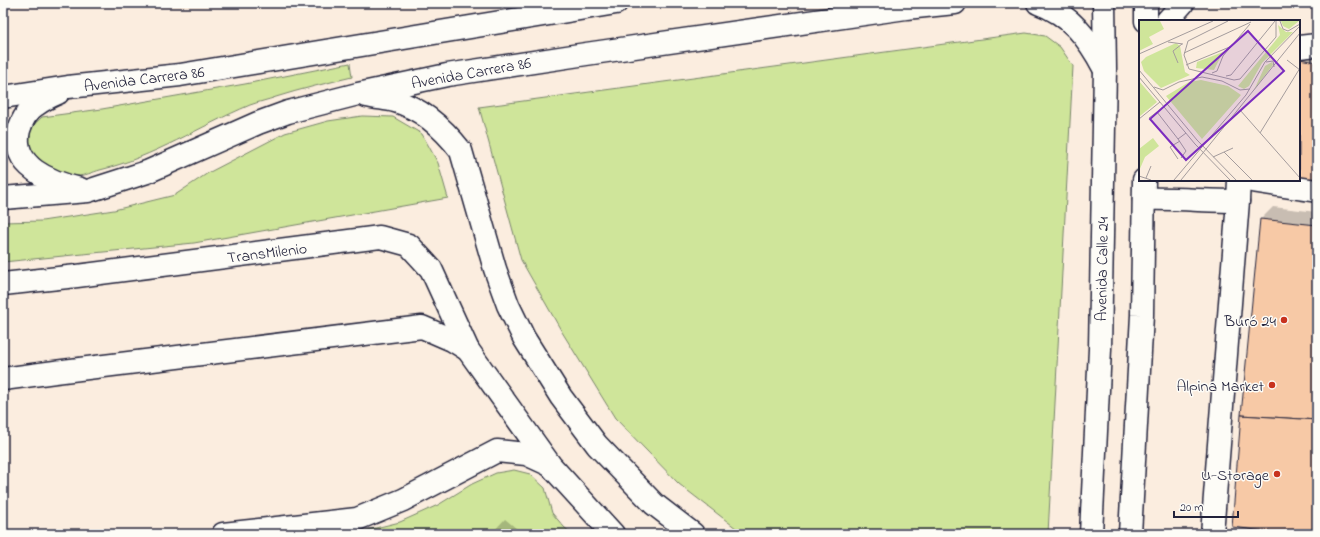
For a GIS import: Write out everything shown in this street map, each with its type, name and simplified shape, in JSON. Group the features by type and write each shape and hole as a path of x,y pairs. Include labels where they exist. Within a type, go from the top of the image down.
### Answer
{"main road":[{"name":"Avenida Carrera 86","path":"3,97 68,87 180,75 591,5 616,3"},
{"name":"Avenida Carrera 86","path":"3,198 88,191 147,172 288,112 358,94 455,74 860,15 955,3"},
{"path":"1038,3 1064,17 1080,31 1091,45 1105,69"},
{"name":"Avenida Calle 24","path":"1091,534 1100,349 1105,69 1104,3"},
{"path":"1146,3 1146,20"},
{"path":"1168,20 1183,3"},
{"path":"1300,47 1317,45"},
{"path":"68,87 35,105 21,121 17,144 21,157 30,167 39,173 56,181 88,191"},
{"path":"358,94 395,101 413,109 430,118 454,141 461,151 495,269 508,305 524,338 561,397 597,446 654,504 693,534"},
{"path":"1252,181 1317,191"},
{"path":"1130,534 1142,314 1144,189 1166,198 1220,201 1239,190"},
{"path":"1212,534 1239,190"},
{"name":"TransMilenio","path":"3,284 77,276 380,237 409,245 431,269 468,350 551,466 613,534"},
{"name":"TransMilenio","path":"3,379 422,327 452,340 468,350"},
{"name":"TransMilenio","path":"224,534 357,519 404,500 497,451 526,454 551,466"}],"green space":[{"path":"1026,33 1045,36 1060,47 1073,66 1048,534 747,534 741,532 679,484 615,418 562,332 521,260 479,107"},
{"path":"350,63 352,77 295,91 250,105 139,157 83,175 68,175 52,170 40,161 26,140 30,128 42,117 102,109 245,84"},
{"path":"362,116 393,117 422,134 438,163 448,198 194,243 3,262 3,222 42,221 114,210 175,195 208,173 285,133 328,121"},
{"path":"514,470 530,474 545,488 552,513 572,534 351,534 400,522 438,505 472,484 496,473"}],"building":[{"path":"1300,59 1317,62 1317,186 1300,180"},
{"name":"Buró 24","path":"1260,219 1317,225 1317,420 1241,415"},
{"name":"U-Storage","path":"1241,415 1317,420 1317,534 1289,534 1232,527"}],"place":[{"name":"Buró 24","path":"1284,320"},
{"name":"Alpina Market","path":"1272,385"},
{"name":"U-Storage","path":"1277,474"}]}
